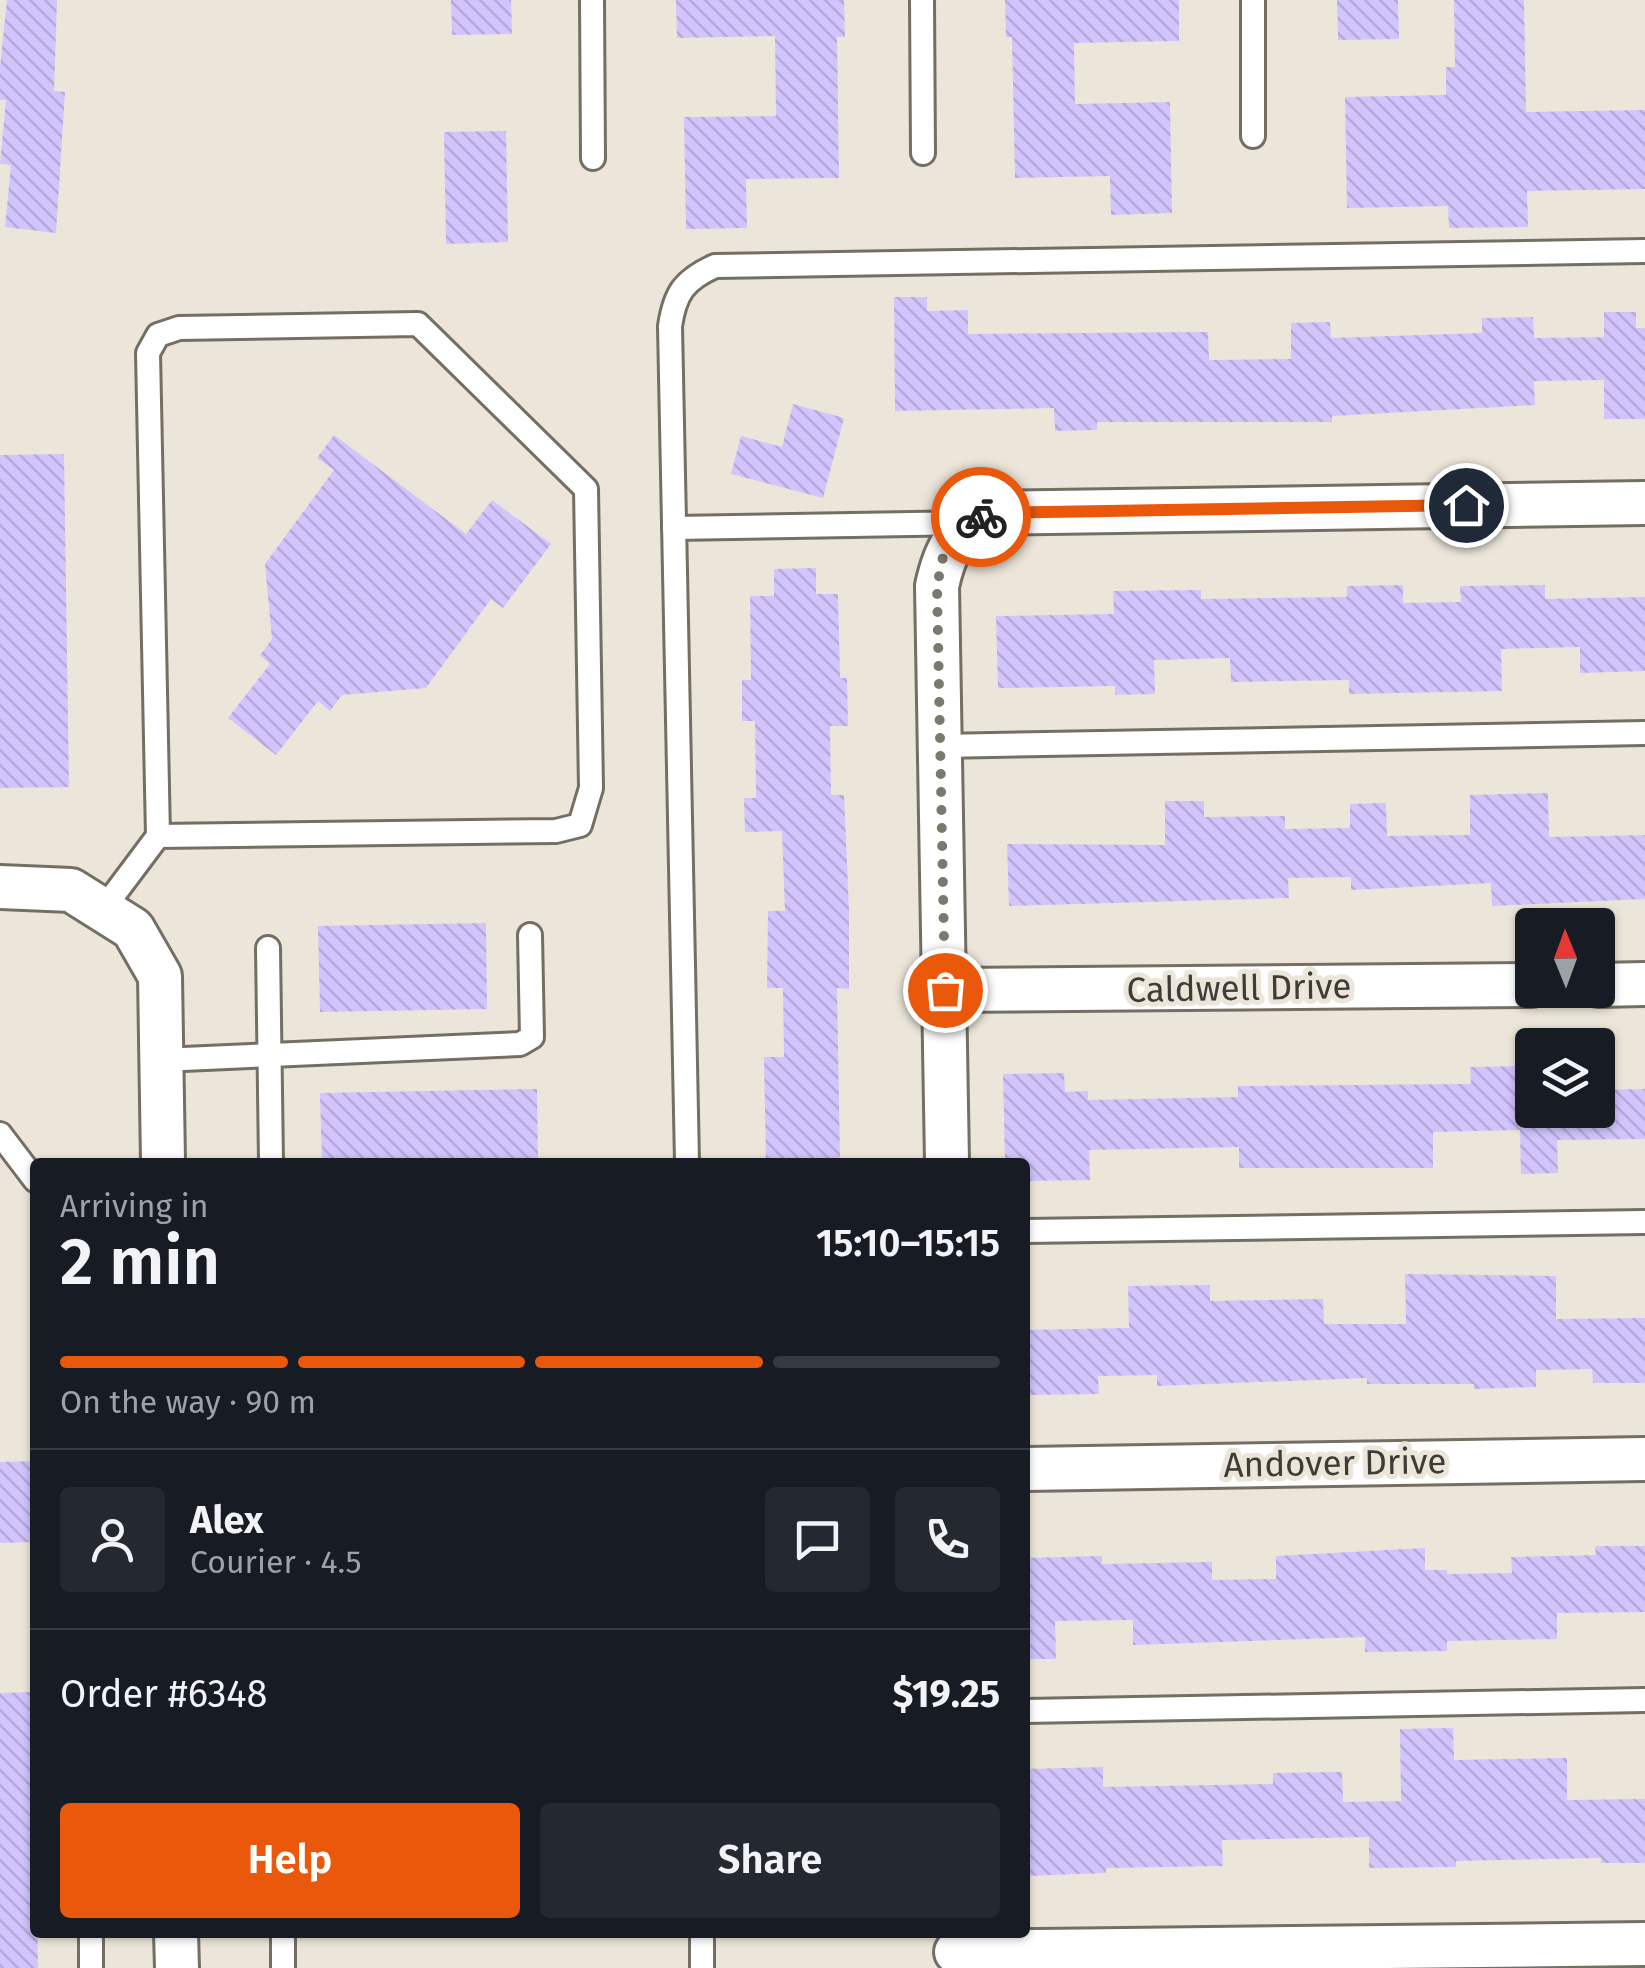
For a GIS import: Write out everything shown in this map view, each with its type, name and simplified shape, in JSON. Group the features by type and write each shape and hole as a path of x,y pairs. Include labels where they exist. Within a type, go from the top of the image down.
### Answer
{"street":[{"path":"947,1158 937,586 944,552 971,523 988,513 1645,503"},
{"path":"0,887 70,890 133,929 160,976 163,1158"},
{"path":"1615,985 1645,984"},
{"name":"Caldwell Drive","path":"945,990 1515,985"},
{"name":"Andover Drive","path":"1030,1469 1645,1460"},
{"path":"176,1938 177,1968"},
{"path":"956,1951 1645,1944"}],"lane":[{"path":"592,0 594,158"},
{"path":"922,0 923,153"},
{"path":"1253,0 1253,136"},
{"path":"687,1158 670,326 674,297 690,277 714,266 1645,251"},
{"path":"104,908 158,836 148,353 158,335 178,328 418,324 586,489 591,788 580,826 556,831 158,836"},
{"path":"674,528 971,523"},
{"path":"940,746 1645,733"},
{"path":"162,1060 270,1057 354,1048 520,1044 532,1037 530,935"},
{"path":"268,948 271,1158"},
{"path":"0,1134 30,1173"},
{"path":"1030,1230 1645,1222"},
{"path":"1030,1711 1645,1700"},
{"path":"90,1938 91,1968"},
{"path":"283,1938 283,1968"},
{"path":"702,1938 702,1968"}],"building":[{"path":"7,0 57,0 54,91 65,92 56,233 5,227 11,165 0,164 6,100 0,100 0,67"},
{"path":"451,0 511,0 512,34 452,35"},
{"path":"676,0 844,0 845,37 837,37 839,178 746,179 747,228 686,229 684,117 776,116 775,36 677,38"},
{"path":"1005,0 1179,0 1179,41 1074,43 1075,104 1170,102 1172,213 1111,215 1110,176 1015,178 1012,37 1006,37"},
{"path":"1337,0 1398,0 1399,39 1338,40"},
{"path":"1454,0 1524,0 1526,112 1645,110 1645,189 1527,191 1528,227 1449,228 1448,206 1347,208 1345,97 1446,95 1446,67 1455,67"},
{"path":"506,131 508,242 446,244 444,132"},
{"path":"894,297 927,297 927,311 968,310 968,334 1208,332 1209,360 1291,359 1291,323 1330,322 1331,338 1482,333 1482,318 1533,317 1534,338 1604,337 1604,312 1636,312 1636,328 1645,328 1645,419 1604,419 1604,380 1534,381 1535,405 1332,416 1332,422 1097,422 1097,430 1055,431 1054,408 895,411"},
{"path":"793,404 844,418 823,498 731,474 741,436 782,447"},
{"path":"334,435 466,534 492,500 551,544 503,608 491,599 426,688 342,695 330,711 318,701 276,755 228,718 270,664 260,655 272,639 265,564 334,470 317,458"},
{"path":"64,454 69,787 0,788 0,455"},
{"path":"816,568 816,594 838,594 840,678 847,678 848,726 830,726 831,795 844,795 849,911 849,989 837,988 840,1158 766,1158 764,1057 784,1057 783,988 767,988 768,911 785,911 782,831 745,832 744,798 756,798 755,721 742,721 742,680 751,680 750,596 774,596 774,569"},
{"path":"1403,585 1403,603 1461,602 1460,586 1545,585 1545,599 1645,597 1645,671 1580,673 1580,647 1501,649 1502,691 1349,694 1349,680 1231,682 1230,658 1154,660 1155,694 1115,695 1115,686 998,688 996,616 1114,614 1113,591 1201,590 1201,599 1347,597 1347,586"},
{"path":"1548,793 1549,837 1645,835 1645,899 1492,906 1491,883 1351,890 1351,877 1288,878 1289,898 1009,906 1007,844 1165,845 1165,801 1204,801 1204,817 1285,816 1285,829 1350,828 1350,804 1386,803 1387,836 1470,835 1470,795"},
{"path":"486,923 487,1009 320,1012 318,926"},
{"path":"1515,1066 1515,1128 1615,1128 1615,1090 1645,1089 1645,1139 1557,1140 1558,1173 1521,1174 1520,1130 1433,1132 1433,1168 1239,1168 1239,1147 1089,1150 1090,1180 1030,1181 1030,1158 1005,1158 1003,1074 1064,1073 1065,1092 1088,1091 1088,1100 1238,1097 1238,1086 1471,1084 1470,1067"},
{"path":"537,1089 538,1158 322,1158 320,1093"},
{"path":"1405,1274 1556,1276 1556,1319 1645,1318 1645,1383 1593,1383 1592,1369 1536,1370 1536,1387 1474,1389 1474,1384 1367,1384 1367,1378 1157,1386 1157,1375 1098,1376 1099,1394 1030,1395 1030,1330 1129,1328 1128,1286 1210,1285 1210,1301 1323,1299 1324,1324 1406,1324"},
{"path":"30,1461 30,1542 0,1543 0,1462"},
{"path":"1595,1546 1645,1546 1645,1612 1557,1613 1557,1639 1447,1641 1447,1651 1365,1652 1365,1637 1133,1645 1133,1620 1055,1621 1056,1659 1030,1659 1030,1558 1102,1556 1102,1564 1212,1562 1212,1580 1276,1579 1276,1556 1425,1548 1425,1570 1447,1570 1447,1574 1512,1573 1511,1557 1596,1555"},
{"path":"30,1692 30,1938 37,1938 38,1968 0,1968 0,1693"},
{"path":"1453,1728 1454,1760 1567,1758 1567,1800 1645,1799 1645,1863 1601,1863 1601,1858 1456,1861 1456,1867 1369,1868 1369,1837 1222,1840 1223,1866 1106,1868 1106,1873 1030,1876 1030,1769 1103,1767 1103,1787 1273,1784 1273,1773 1342,1772 1343,1802 1401,1801 1400,1729"}],"way so far":[{"path":"945,990 937,586 944,552 981,517"}],"route":[{"path":"981,517 988,513 1466,505"}]}
